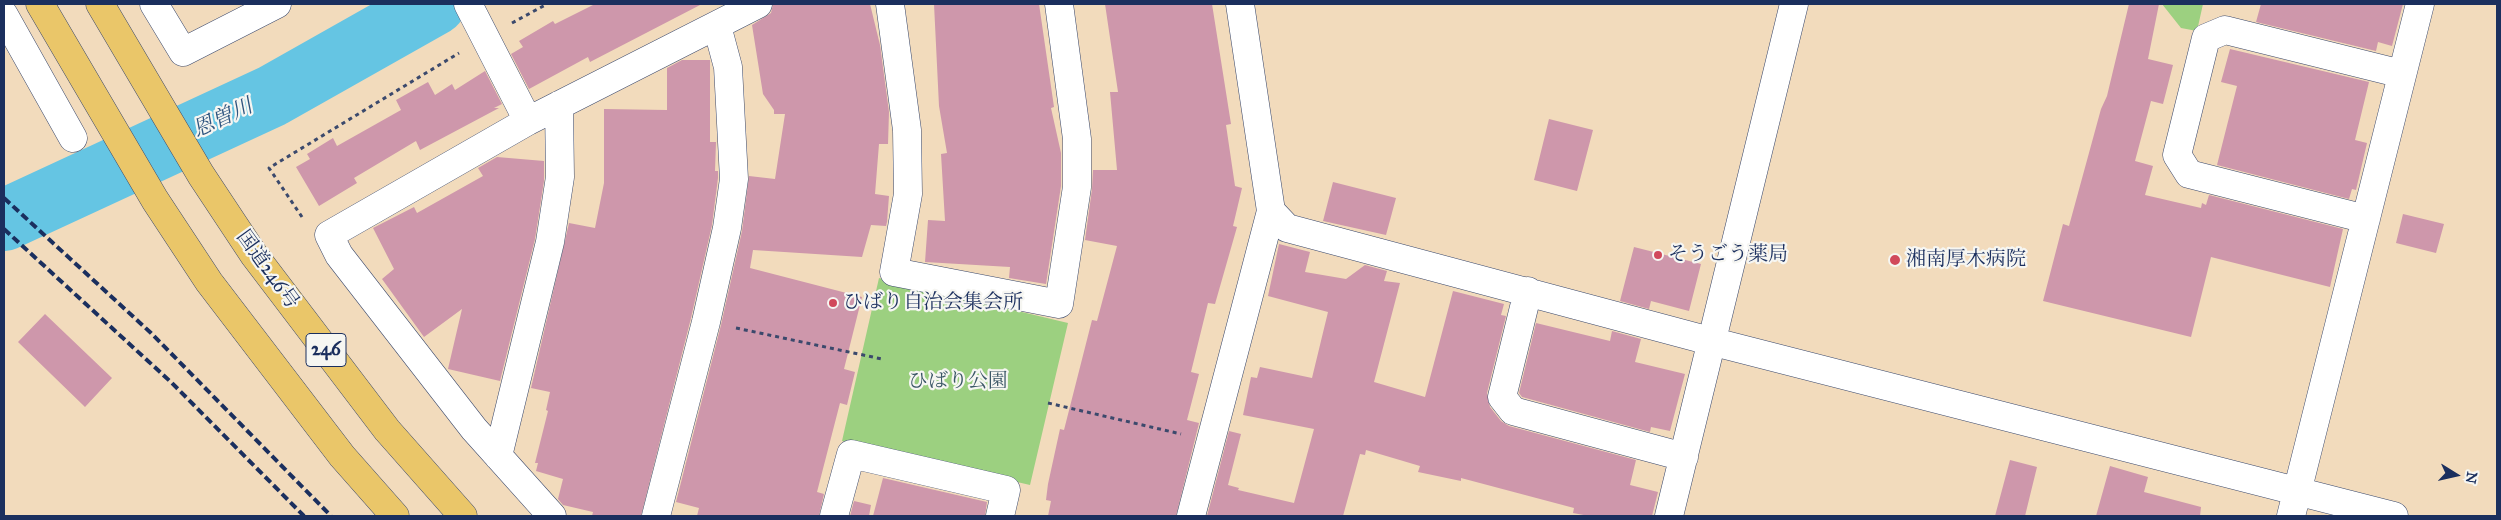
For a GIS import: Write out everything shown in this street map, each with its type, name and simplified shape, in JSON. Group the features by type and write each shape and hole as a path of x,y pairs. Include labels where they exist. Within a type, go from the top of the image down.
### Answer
{"highway":[{"name":"246","path":"40,4 155,200 215,290 342,456 395,516"},
{"name":"国道246号","path":"100,4 201,175 254,255 387,430 463,516"}],"street":[{"path":"154,4 183,52 277,4"},
{"path":"552,516 498,456 339,255 329,235 528,121 758,4"},
{"path":"890,4 907,130 908,194 894,272 1058,304 1077,187 1077,139 1059,4"},
{"path":"1191,516 1271,211 1240,4"},
{"path":"1668,516 1794,4"},
{"path":"2294,504 2420,4"},
{"path":"4,15 73,138"},
{"path":"477,23 528,121"},
{"path":"656,516 706,322 727,228 734,179 728,67 717,26"},
{"path":"2366,219 2189,174 2177,154 2206,38 2225,30 2402,74"},
{"path":"498,456 550,242 560,176 559,105"},
{"path":"1271,211 1287,228 1528,291 2294,504 2394,516"},
{"path":"1528,291 1502,397 1513,411 1684,457"},
{"path":"834,516 851,454 1006,490 1000,516"}],"path":[{"path":"329,235 311,230 269,168 477,23 547,4"},
{"path":"706,322 882,359"},
{"path":"1048,403 1211,441"}],"green space":[{"path":"2162,4 2203,4 2197,31 2181,28"},
{"name":"ひばり公園","path":"879,278 1068,323 1030,485 842,441"}],"building":[{"path":"595,4 702,4 590,62 588,57 529,89 511,54 523,47 519,41 553,21 555,24"},
{"path":"773,4 870,4 880,45 889,112 888,144 879,144 875,194 889,196 887,222 886,226 871,225 862,257 753,250 750,268 862,297 844,369 855,372 847,405 840,403 817,492 824,494 819,516 697,516 699,508 676,502 721,325 742,231 749,176 775,179 785,114 774,114 774,110 763,94 752,25 771,13"},
{"path":"934,4 1039,4 1054,107 1051,108 1061,153 1061,186 1046,284 1009,278 1010,267 925,262 928,220 945,221 941,154 947,153 939,106"},
{"path":"1105,4 1212,4 1231,124 1226,125 1235,186 1242,188 1233,226 1237,227 1215,304 1208,303 1191,372 1199,374 1187,420 1199,423 1176,516 1048,516 1051,501 1046,500 1048,484 1060,429 1064,430 1092,320 1097,321 1117,246 1085,240 1093,170 1117,170 1110,92 1118,92"},
{"path":"2129,4 2159,4 2148,59 2173,65 2163,104 2151,101 2135,161 2153,166 2145,195 2201,208 2202,203 2206,205 2209,195 2343,229 2330,287 2211,257 2191,337 2043,301 2063,224 2069,226 2101,109 2107,96"},
{"path":"2261,4 2403,4 2392,46 2378,42 2376,51 2256,22"},
{"path":"2230,49 2369,82 2355,140 2367,143 2356,190 2352,189 2349,199 2217,165 2237,86 2221,82"},
{"path":"682,60 710,60 710,142 716,142 715,171 718,171 712,225 691,318 641,516 592,516 593,512 563,505 558,499 563,479 536,471 538,463 535,463 548,411 546,410 550,392 531,388 569,223 595,228 604,183 604,109 667,110 667,68"},
{"path":"485,71 502,104 494,108 499,108 420,150 416,141 354,178 357,183 319,206 296,167 310,159 307,154 333,138 337,146 401,110 396,100 428,82 435,95 452,84 455,90"},
{"path":"1549,119 1593,130 1577,191 1534,180"},
{"path":"497,157 544,161 544,181 535,239 500,381 448,369 462,309 424,337 382,279 394,269 373,228 414,207 417,213 483,176 478,168"},
{"path":"1333,182 1396,198 1386,235 1323,221"},
{"path":"2403,214 2444,224 2436,253 2396,243"},
{"path":"1279,244 1310,252 1305,272 1346,279 1365,265 1387,271 1384,281 1400,283 1374,382 1425,397 1453,291 1504,304 1501,315 1506,316 1487,393 1490,407 1501,421 1509,426 1636,460 1630,485 1658,492 1652,516 1589,516 1573,513 1574,508 1461,478 1461,481 1418,472 1420,466 1366,450 1365,455 1360,454 1343,516 1207,516 1229,431 1241,434 1228,485 1239,488 1238,490 1294,503 1314,429 1243,415 1251,377 1257,378 1260,367 1312,378 1328,312 1268,296"},
{"path":"1634,247 1701,264 1689,311 1651,301 1649,309 1620,301"},
{"path":"45,314 112,378 85,407 18,342"},
{"path":"1536,323 1610,341 1612,331 1641,339 1635,362 1685,374 1670,431 1651,427 1650,432 1522,397 1519,393"},
{"path":"2010,460 2037,467 2025,516 1995,516"},
{"path":"2110,466 2148,477 2144,492 2201,507 2200,516 2096,516"},
{"path":"883,478 987,502 985,516 873,516"},
{"path":"854,501 871,505 869,516 850,516"}],"waterway":[{"name":"恩曽川","path":"4,220 272,96 435,4"}],"railway":[{"path":"4,198 151,333 331,516"},
{"path":"4,229 172,383 304,516"}],"place":[{"name":"そうごう薬局","path":"1658,255"},
{"name":"湘南厚木病院","path":"1895,260"},
{"name":"ひばり自治会集会所","path":"833,303"}]}
